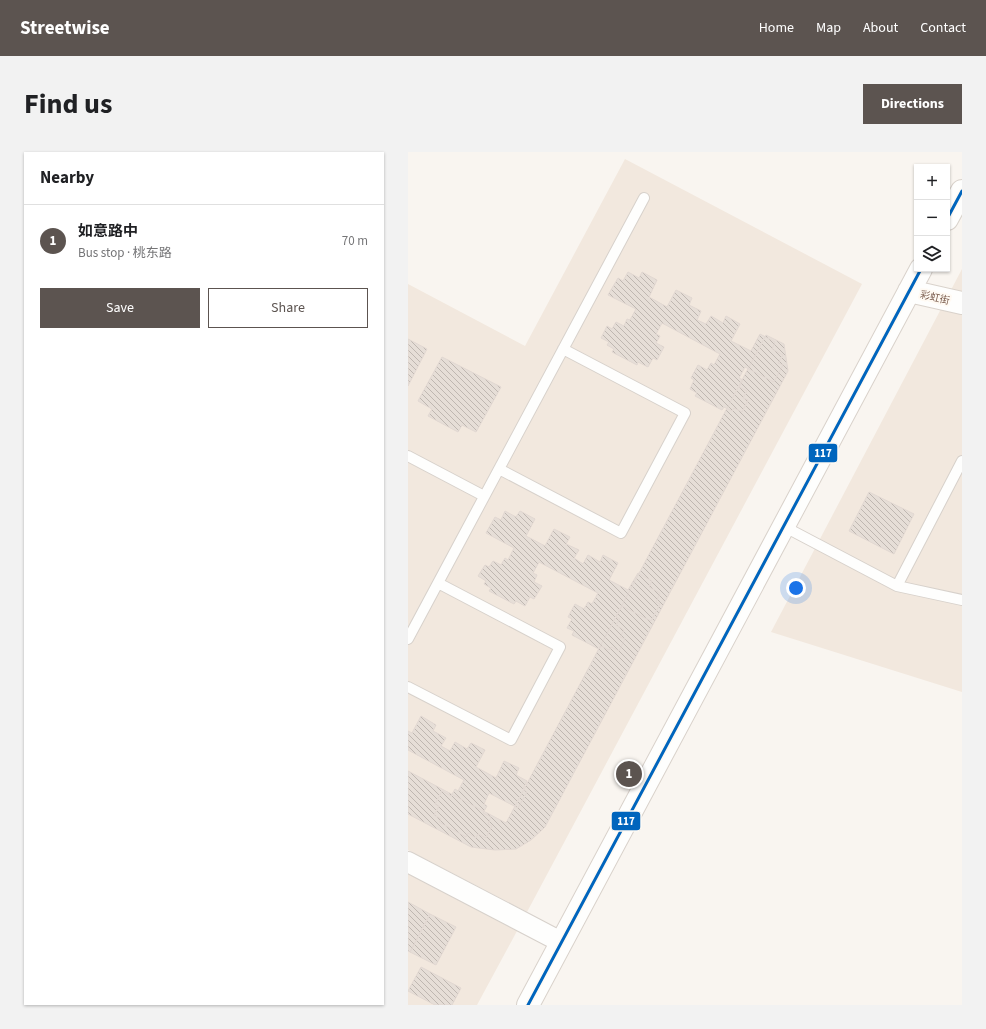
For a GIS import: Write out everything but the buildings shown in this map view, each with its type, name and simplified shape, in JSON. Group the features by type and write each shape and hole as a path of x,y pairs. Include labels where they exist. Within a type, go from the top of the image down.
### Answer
{"street":[{"path":"950,213 962,191"},
{"path":"528,1005 918,272"},
{"name":"彩虹街","path":"909,291 962,303"},
{"path":"408,862 561,942"}],"lane":[{"path":"408,639 644,198"},
{"path":"499,469 621,533 678,428 685,414 563,349"},
{"path":"408,456 484,496"},
{"path":"897,586 962,461"},
{"path":"783,526 897,586 962,600"},
{"path":"408,686 510,740 560,647 438,583"}],"shaded area":[{"path":"625,159 862,284 527,912 408,850 408,284 525,346"},
{"path":"962,269 962,692 771,632"},
{"path":"408,874 517,931 477,1005 408,1005"}],"transit line":[{"name":"117","path":"950,213 962,191"},
{"name":"117","path":"528,1005 919,272"}],"place":[{"name":"如意路中","path":"629,774"}]}
